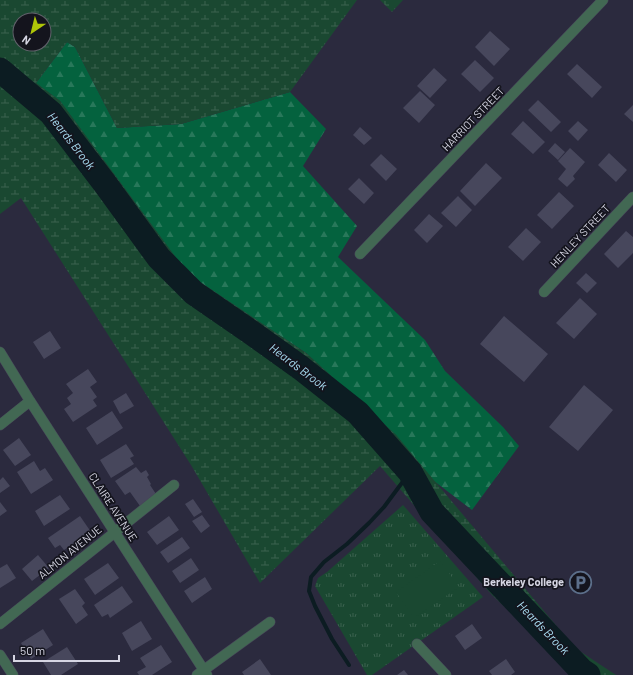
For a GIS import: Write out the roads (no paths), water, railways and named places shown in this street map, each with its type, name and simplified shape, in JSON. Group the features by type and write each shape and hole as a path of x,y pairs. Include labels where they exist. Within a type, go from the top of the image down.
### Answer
{"street":[{"name":"HARRIOT STREET","path":"360,254 602,0"},
{"name":"HENLEY STREET","path":"544,292 632,201"},
{"name":"CLAIRE AVENUE","path":"0,352 115,532 202,673"},
{"path":"0,425 30,401"},
{"name":"ALMON AVENUE","path":"0,624 174,485"},
{"path":"202,673 270,622"},
{"path":"417,644 446,675"},
{"path":"0,655 13,675"}],"waterway":[{"name":"Heards Brook","path":"0,70 51,113 159,258 194,293 301,368 358,413 410,472 432,512 582,671 588,675"},
{"path":"349,665 332,639 315,606 309,591 311,577 324,562 347,544 369,523 384,507 410,472"}],"place":[{"name":"Berkeley College","path":"580,582"}]}
